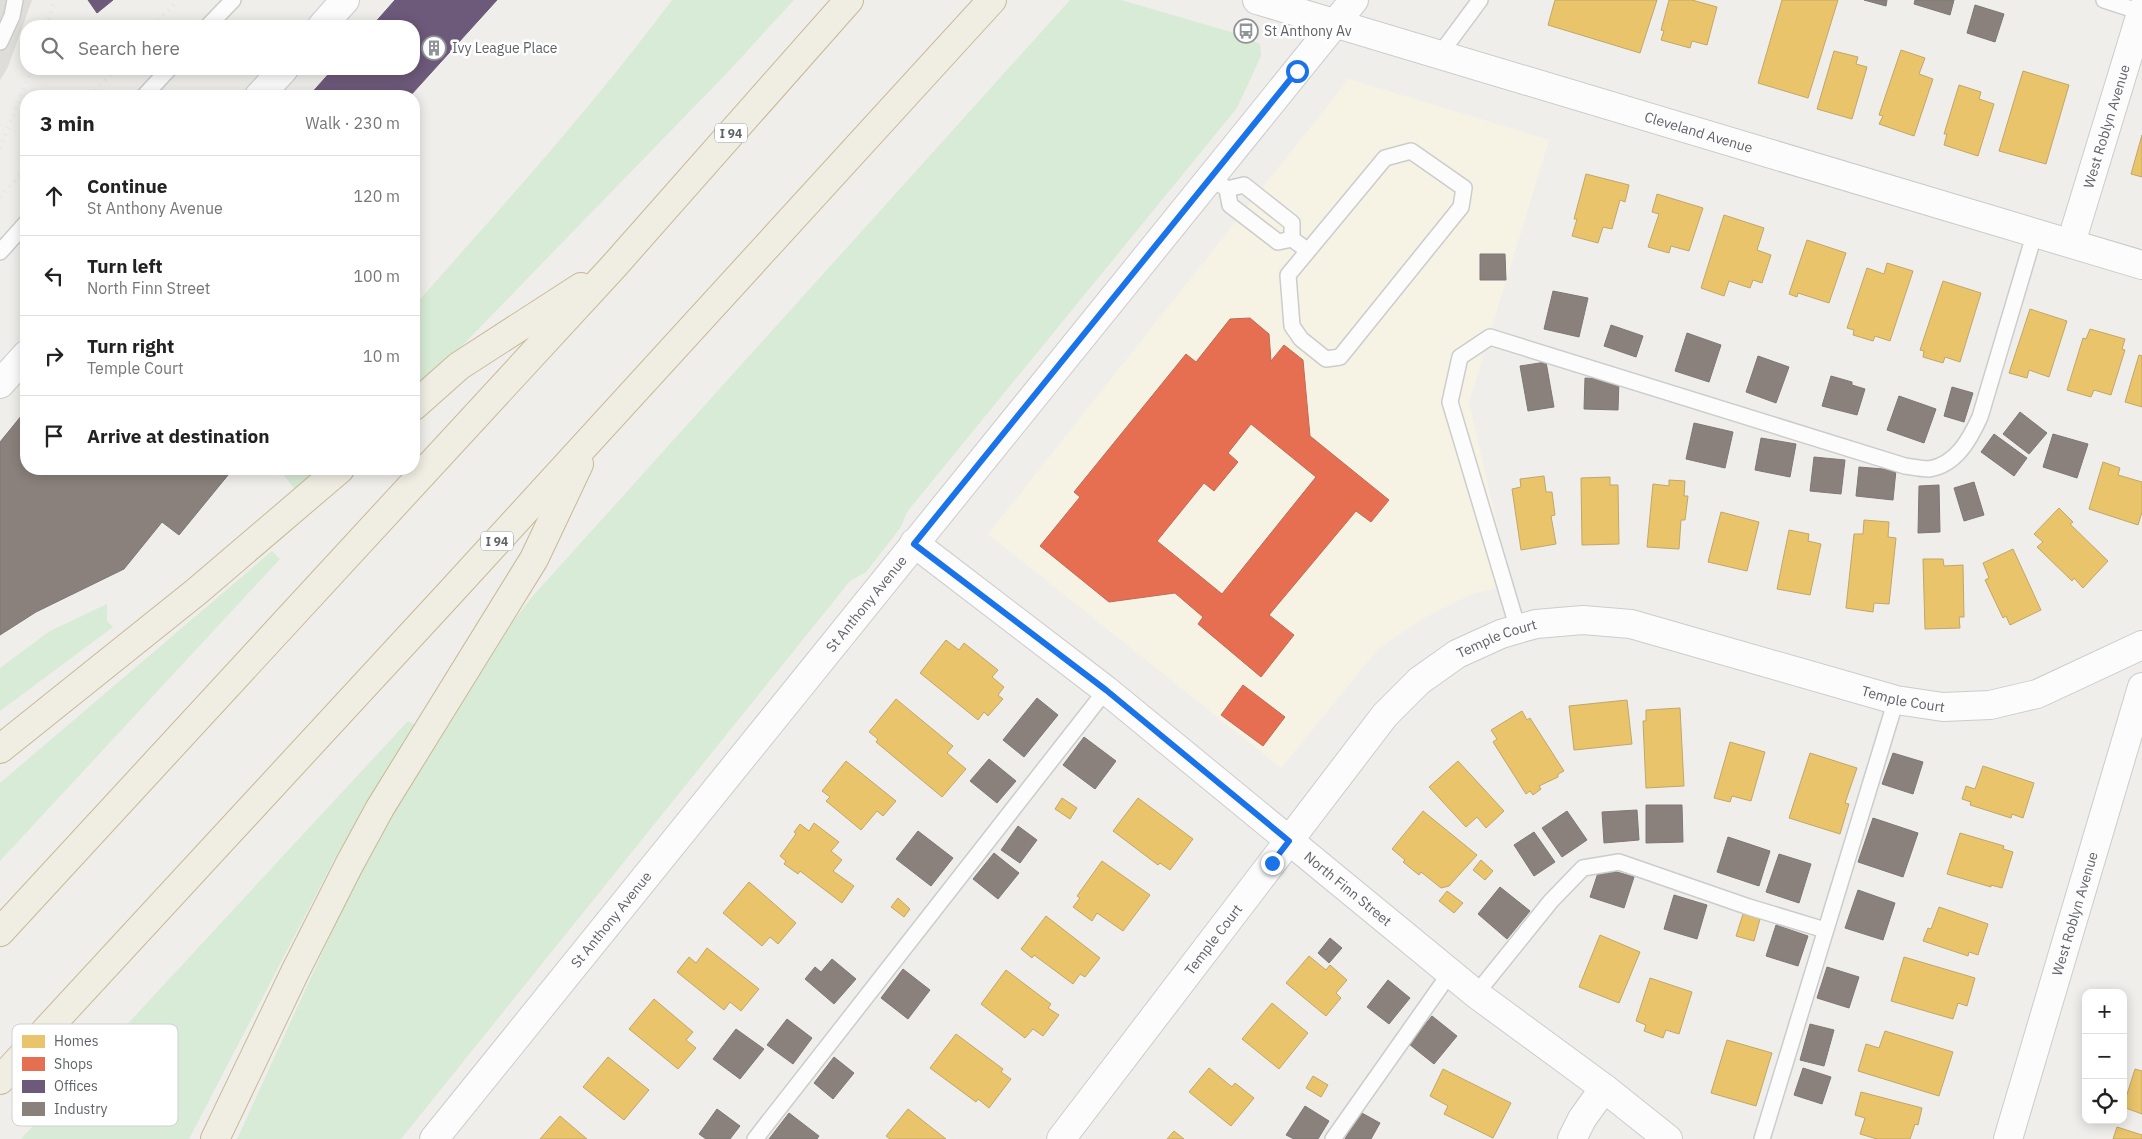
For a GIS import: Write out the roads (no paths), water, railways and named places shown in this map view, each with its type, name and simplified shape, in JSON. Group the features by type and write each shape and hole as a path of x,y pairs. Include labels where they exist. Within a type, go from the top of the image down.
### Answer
{"highway":[{"name":"I 94","path":"0,932 614,266 849,0"},
{"name":"I 94","path":"52,1024 992,0"},
{"path":"420,401 459,366 614,266"},
{"path":"215,1139 294,972 349,865 380,808 534,559 592,437"},
{"path":"0,749 196,592 333,475"},
{"name":"I 94","path":"0,1080 12,1067"}],"street":[{"path":"328,20 346,0"},
{"name":"Cleveland Avenue","path":"1257,0 2142,265"},
{"name":"St Anthony Avenue","path":"434,1139 914,544 1219,182 1335,22 1354,0"},
{"name":"West Roblyn Avenue","path":"2071,243 2142,11"},
{"path":"265,90 278,75"},
{"path":"0,384 20,361"},
{"name":"North Finn Street","path":"914,544 1106,690 1476,994 1604,1088 1668,1139"},
{"name":"Temple Court","path":"1061,1139 1385,715 1419,681 1457,654 1501,634 1536,624 1583,620 1631,624 1896,700 1942,707 1990,705 2037,694 2142,645"},
{"name":"West Roblyn Avenue","path":"2008,1139 2142,687"},
{"path":"1572,1139 1582,1119 1604,1088"}],"lane":[{"path":"0,42 12,16 15,0"},
{"path":"214,20 232,0"},
{"path":"1440,54 1480,0"},
{"path":"2104,0 2142,11"},
{"path":"150,90 163,75"},
{"path":"1411,151 1464,188 1461,207 1340,356 1326,359 1301,339 1292,326 1288,275 1307,250 1385,158 1411,151"},
{"path":"1219,182 1230,205 1238,212 1278,242 1292,239 1307,250"},
{"path":"1219,182 1244,185 1254,192 1292,223 1292,239"},
{"path":"0,252 20,230"},
{"path":"1518,629 1450,402 1460,357 1490,337 1905,466 1929,469 1951,460 1969,440 1980,418 2035,232"},
{"path":"754,1139 1106,690"},
{"path":"1762,1139 1896,700"},
{"path":"1476,994 1558,894 1583,868 1601,864 1619,862 1749,907 1825,930"},
{"path":"1333,1139 1450,973"}],"railway":[{"path":"49,20 54,0"},
{"path":"160,20 178,0"},
{"path":"23,90 30,75"},
{"path":"97,90 110,75"},
{"path":"0,148 20,99"},
{"path":"0,197 20,175"}],"place":[{"name":"St Anthony Av","path":"1246,31"},
{"name":"Ivy League Place","path":"434,48"}]}
